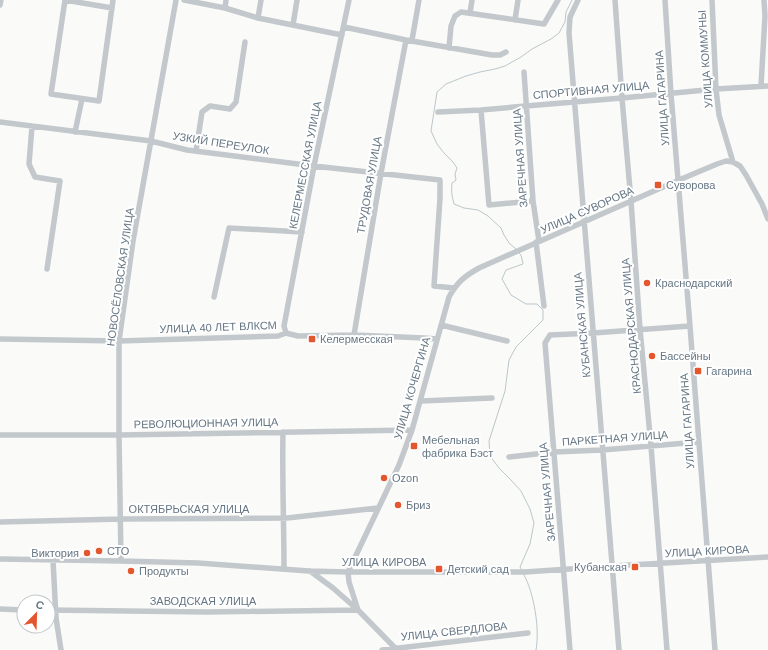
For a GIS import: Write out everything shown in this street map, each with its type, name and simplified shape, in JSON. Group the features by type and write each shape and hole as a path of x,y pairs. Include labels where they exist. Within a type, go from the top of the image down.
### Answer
{"street":[{"path":"0,5 1,0"},
{"path":"112,8 65,0 51,94 99,101 112,8 113,0"},
{"name":"НОВОСЁЛОВСКАЯ УЛИЦА","path":"121,560 119,341 133,241 176,0"},
{"path":"184,0 225,8 258,18 342,35"},
{"path":"225,8 226,0"},
{"path":"258,18 261,0"},
{"path":"293,25 297,0"},
{"name":"КЕЛЕРМЕССКАЯ УЛИЦА","path":"286,333 284,326 314,166 349,0"},
{"path":"412,40 419,0"},
{"path":"470,13 472,0"},
{"path":"515,20 518,0"},
{"path":"449,48 451,26 455,16 461,12 544,24 558,0"},
{"name":"КУБАНСКАЯ УЛИЦА","path":"578,0 570,17 569,33 619,650"},
{"name":"КРАСНОДАРСКАЯ УЛИЦА","path":"614,0 667,650"},
{"name":"УЛИЦА ГАГАРИНА","path":"665,0 671,94 715,650"},
{"name":"УЛИЦА КОММУНЫ","path":"712,0 716,89 719,115 733,162"},
{"path":"761,86 765,16 764,0"},
{"path":"344,27 406,40 492,55 500,55 506,52"},
{"name":"ТРУДОВАЯ УЛИЦА","path":"354,335 381,173 406,40"},
{"path":"196,151 202,112 210,106 230,109 236,102 244,42"},
{"name":"ЗАРЕЧНАЯ УЛИЦА","path":"524,72 533,201 544,306"},
{"name":"СПОРТИВНАЯ УЛИЦА","path":"438,112 481,110 716,89 768,86"},
{"path":"75,132 82,99"},
{"path":"481,110 490,205 533,201"},
{"name":"УЗКИЙ ПЕРЕУЛОК","path":"0,122 151,141 187,150 440,180 434,286 454,288"},
{"path":"32,126 29,164 35,177 60,181 47,269"},
{"name":"УЛИЦА СУВОРОВА","path":"454,288 467,275 523,248 717,164 726,161 733,162"},
{"path":"733,162 740,166 746,175 762,204 768,219"},
{"path":"214,297 229,228 302,232"},
{"name":"УЛИЦА КОЧЕРГИНА","path":"348,572 399,465 421,401 449,297 454,288"},
{"path":"441,324 507,341"},
{"path":"593,333 690,326"},
{"name":"УЛИЦА 40 ЛЕТ ВЛКСМ","path":"0,339 119,341 278,336 286,333 298,336 354,335 437,339"},
{"name":"ЗАРЕЧНАЯ УЛИЦА","path":"570,650 545,343 550,334 593,333"},
{"path":"421,401 492,398"},
{"name":"РЕВОЛЮЦИОННАЯ УЛИЦА","path":"0,435 412,430"},
{"path":"283,432 282,476 284,569"},
{"name":"ПАРКЕТНАЯ УЛИЦА","path":"509,457 554,452 602,450 699,442"},
{"name":"ОКТЯБРЬСКАЯ УЛИЦА","path":"0,522 120,519 284,518 378,508"},
{"name":"УЛИЦА КИРОВА","path":"0,559 121,560 348,572 525,572 768,557"},
{"path":"53,560 55,594"},
{"path":"309,571 333,588 358,610 396,649"},
{"path":"348,572 349,582 358,610"},
{"path":"0,609 16,610"},
{"path":"56,610 61,650"},
{"name":"ЗАВОДСКАЯ УЛИЦА","path":"56,610 207,612 358,610"},
{"name":"УЛИЦА СВЕРДЛОВА","path":"382,650 528,633"}],"waterway":[{"path":"516,249 509,243 501,228 488,216 478,210 464,208 454,204 452,183 456,180 455,174 457,168 437,144 431,131 437,92 446,84 466,76 505,66 551,39 559,33 565,22 566,12 572,0"},
{"path":"519,253 523,264 506,270 502,279 511,295 526,304 537,304 543,310 543,320 516,347 509,360 505,391 489,441 490,456 499,468 521,491 530,509 534,523 530,544 520,567 522,570"},
{"path":"524,575 531,591 537,622 536,650"}],"place":[{"name":"Суворова","path":"658,185"},
{"name":"Краснодарский","path":"647,283"},
{"name":"Келермесская","path":"312,339"},
{"name":"Бассейны","path":"652,356"},
{"name":"Гагарина","path":"698,371"},
{"name":"Мебельная фабрика Бэст","path":"414,446"},
{"name":"Ozon","path":"384,478"},
{"name":"Бриз","path":"398,505"},
{"name":"СТО","path":"99,551"},
{"name":"Виктория","path":"87,553"},
{"name":"Кубанская","path":"635,567"},
{"name":"Детский сад","path":"439,569"},
{"name":"Продукты","path":"131,571"}]}
